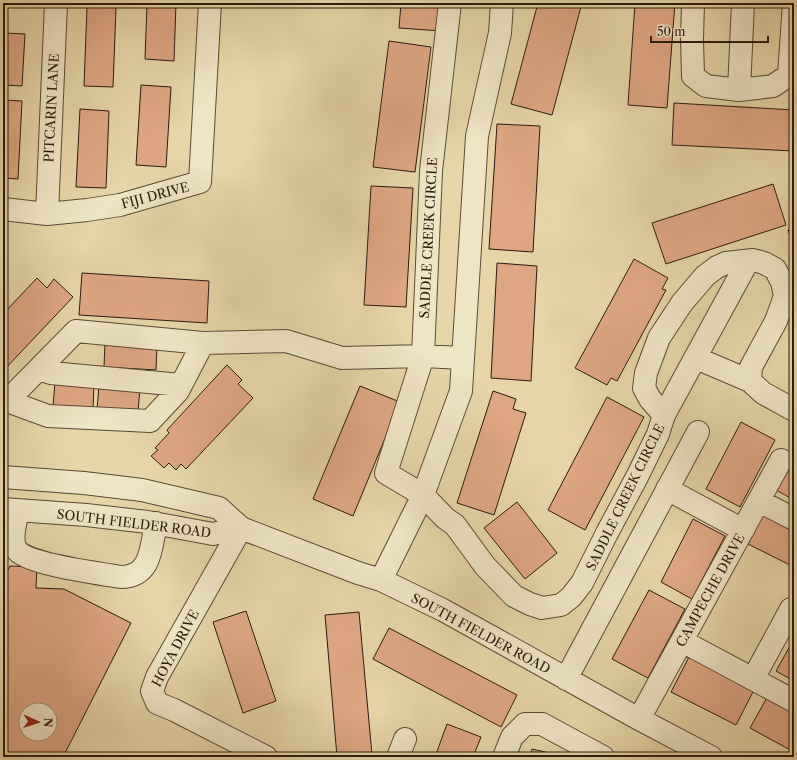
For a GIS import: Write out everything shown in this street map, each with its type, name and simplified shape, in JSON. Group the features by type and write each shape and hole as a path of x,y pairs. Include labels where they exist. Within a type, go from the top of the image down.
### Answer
{"street":[{"name":"PITCARIN LANE","path":"47,214 56,3"},
{"name":"FIJI DRIVE","path":"3,209 47,214 87,210 120,204 200,182 210,3"},
{"name":"SADDLE CREEK CIRCLE","path":"450,3 430,171 423,356 386,473 423,495 445,518 455,525 485,566 514,596 542,608 561,605 571,597 582,583 658,434 664,415 650,399 644,388 646,373 659,338 682,302 705,276 716,267 726,263 753,260 764,263 775,269 782,282 785,296 776,321 751,367 750,381"},
{"path":"380,580 423,495 461,391 477,136 500,33 502,3"},
{"path":"693,3 693,76 706,86 739,90 773,86 789,75 794,3"},
{"path":"739,90 743,3"},
{"path":"664,415 748,261"},
{"path":"203,343 178,391 150,421 48,416 5,401 76,331 203,343 286,341 342,358 423,356 463,358"},
{"path":"696,358 750,381 764,393 794,410"},
{"path":"39,369 51,373 181,385"},
{"path":"566,678 698,432"},
{"name":"CAMPECHE DRIVE","path":"639,719 781,460"},
{"name":"SOUTH FIELDER ROAD","path":"3,477 84,483 142,490 219,508 241,528 380,580 443,610 639,719 712,757"},
{"path":"667,489 743,530"},
{"path":"759,501 794,519"},
{"path":"10,510 13,541 16,549 21,555 31,559 69,568 121,577 130,577 140,572 148,563 156,523"},
{"name":"SOUTH FIELDER ROAD","path":"10,510 86,515 156,523 213,534 241,528"},
{"name":"HOYA DRIVE","path":"241,528 157,677 152,691 157,704 174,710 266,757"},
{"path":"753,679 791,609 794,611"},
{"path":"682,641 794,701"},
{"path":"504,757 512,737 525,724 542,724 603,757"}],"building":[{"path":"147,3 176,3 174,61 145,59"},
{"path":"401,3 444,3 442,31 399,28"},
{"path":"538,3 582,3 552,115 511,104"},
{"path":"635,3 675,3 667,108 628,105"},
{"path":"87,7 116,7 113,87 84,86"},
{"path":"3,33 25,34 22,86 3,85"},
{"path":"389,41 431,47 415,172 373,167"},
{"path":"141,85 171,87 166,167 136,165"},
{"path":"3,100 22,101 18,179 3,178"},
{"path":"674,103 794,110 794,151 672,145"},
{"path":"80,109 109,111 106,188 76,187"},
{"path":"497,124 540,126 533,252 489,249"},
{"path":"773,184 786,225 666,264 652,223"},
{"path":"371,186 413,188 406,307 364,305"},
{"path":"794,228 794,249 788,230"},
{"path":"634,259 668,278 662,289 666,290 617,381 611,378 607,385 575,368"},
{"path":"497,263 537,266 531,381 491,378"},
{"path":"82,273 209,281 207,323 79,315"},
{"path":"37,278 47,288 54,279 73,297 3,371 3,314"},
{"path":"105,342 157,345 156,370 104,367"},
{"path":"227,365 242,380 238,384 253,398 186,469 181,464 176,470 169,463 164,468 151,456 158,450 155,448 169,433 167,430"},
{"path":"55,382 94,384 93,409 53,407"},
{"path":"99,385 140,387 138,412 97,410"},
{"path":"360,386 400,402 353,516 313,499"},
{"path":"493,391 516,399 513,409 526,413 494,515 457,503"},
{"path":"607,397 644,417 585,530 548,510"},
{"path":"741,422 775,440 740,507 706,489"},
{"path":"794,458 794,500 776,490"},
{"path":"517,502 557,553 525,579 484,528"},
{"path":"765,510 794,525 794,567 748,544"},
{"path":"693,519 725,536 692,599 661,582"},
{"path":"10,566 37,567 36,588 64,589 131,623 63,757 3,757 3,579"},
{"path":"649,590 685,609 648,678 612,659"},
{"path":"246,611 276,701 243,713 213,622"},
{"path":"359,612 372,755 337,757 325,615"},
{"path":"389,628 517,695 501,727 373,659"},
{"path":"794,639 794,681 776,671"},
{"path":"690,655 755,688 736,725 671,692"},
{"path":"769,694 794,708 794,752 750,728"},
{"path":"447,724 481,737 473,757 435,757"},
{"path":"532,749 567,757 530,757"}]}
